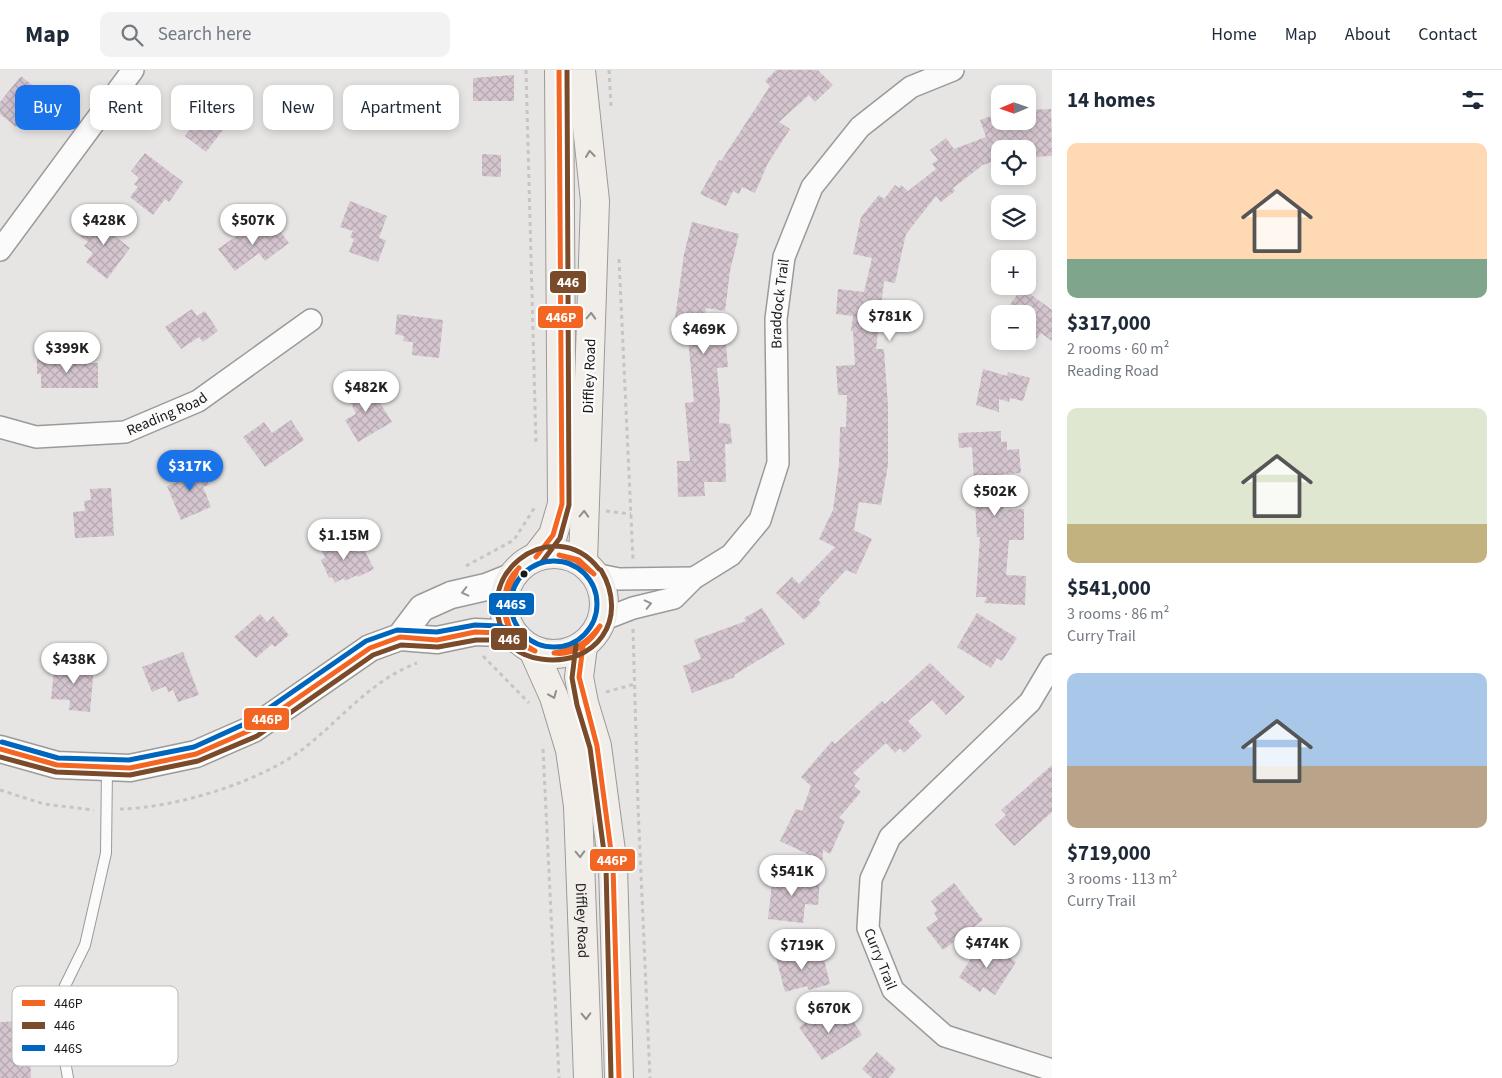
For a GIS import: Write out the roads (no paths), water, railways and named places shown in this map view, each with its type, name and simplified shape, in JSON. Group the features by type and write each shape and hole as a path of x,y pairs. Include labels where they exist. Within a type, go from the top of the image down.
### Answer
{"main road":[{"name":"Diffley Road","path":"536,557 553,535 562,504 559,70"},
{"name":"Diffley Road","path":"581,70 595,201 588,568"},
{"path":"552,553 560,554 588,568 602,588 604,604 602,620 594,634 583,646 567,653 550,654 526,645 509,626 504,610 505,592 511,577 522,564 536,557 552,553"},
{"name":"Diffley Road","path":"526,645 554,698 570,750 578,806 588,1078"},
{"path":"583,646 579,677 584,703 597,746 613,866 619,1078"}],"street":[{"path":"0,250 133,70"},
{"name":"Braddock Trail","path":"602,620 633,608 674,598 694,578 731,555 760,520 778,463 776,318 784,257 812,187 860,127 911,87 953,70"},
{"name":"Reading Road","path":"0,427 36,437 125,432 198,401 311,320"},
{"path":"588,568 619,579 694,578"},
{"path":"400,637 422,608 451,595 511,577"},
{"path":"0,749 57,765 130,768 196,754 253,729 370,648 400,637 437,640 475,632 499,633 526,645"},
{"name":"Curry Trail","path":"1052,665 1030,702 890,837 870,879 868,928 893,990 944,1036 1052,1070"}],"lane":[{"path":"65,986 85,945 106,853 107,767"}]}
